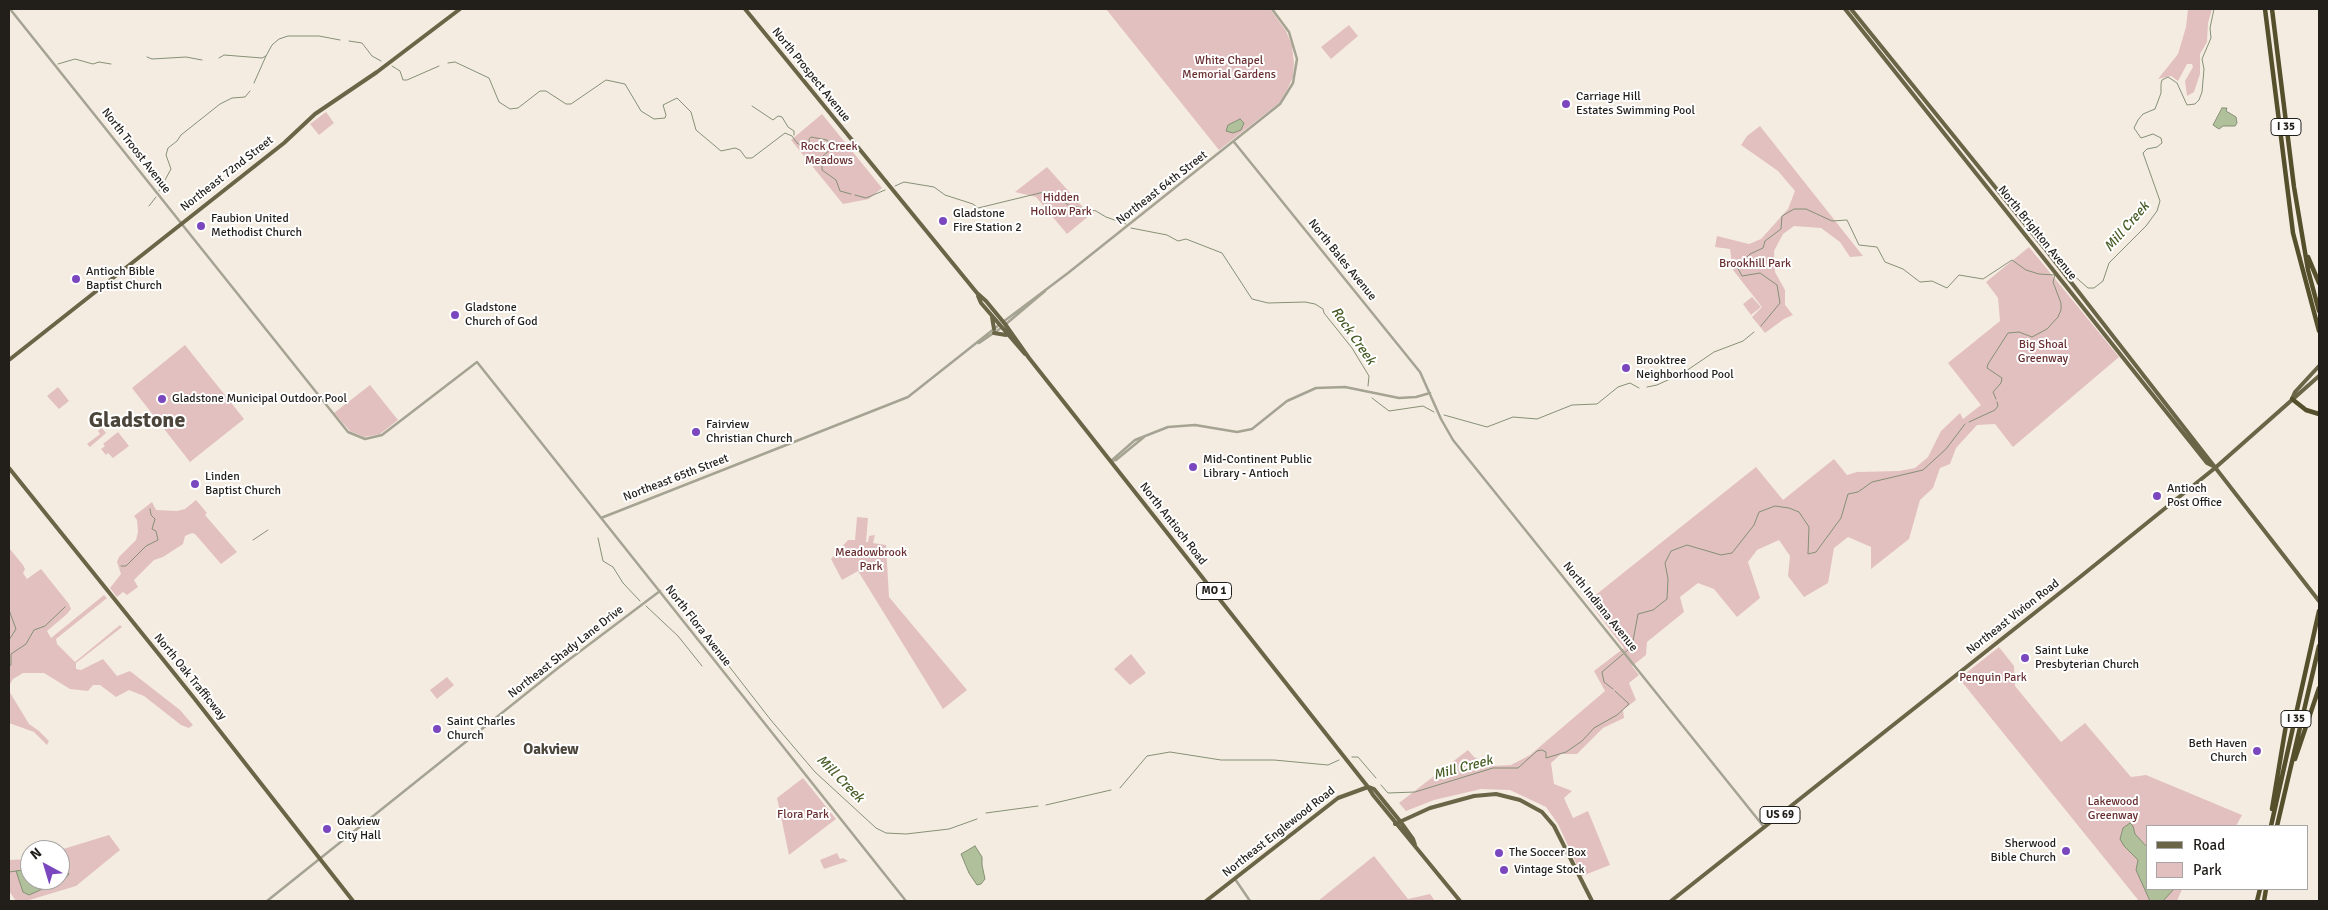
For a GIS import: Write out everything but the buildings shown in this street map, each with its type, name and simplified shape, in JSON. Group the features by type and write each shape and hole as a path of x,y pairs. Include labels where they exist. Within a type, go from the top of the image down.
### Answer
{"highway":[{"name":"I 35","path":"2265,9 2293,233 2319,331"},
{"name":"I 35","path":"2272,9 2294,187 2308,270 2319,311"},
{"path":"2303,244 2319,283"},
{"path":"2292,399 2306,410 2319,414"},
{"name":"I 35","path":"2270,825 2319,611"},
{"name":"I 35","path":"2277,825 2319,646"},
{"path":"2288,780 2319,688"},
{"path":"2270,825 2287,719"}],"main road":[{"name":"Northeast 72nd Street","path":"9,360 181,222 284,143 326,106 377,72 460,9"},
{"name":"North Prospect Avenue","path":"745,9 1002,325"},
{"name":"North Brighton Avenue","path":"1845,9 2207,463 2215,468"},
{"name":"North Brighton Avenue","path":"1851,9 2057,264 2319,601"},
{"name":"North Prospect Avenue","path":"977,293 981,303 1002,325"},
{"path":"992,315 994,331 1010,338"},
{"name":"MO 1","path":"1002,325 1010,338 1027,355"},
{"name":"MO 1","path":"1002,325 1027,355"},
{"name":"North Antioch Road","path":"1027,355 1373,795 1397,822"},
{"name":"Northeast Vivion Road","path":"2292,399 2295,392 2319,367"},
{"name":"Northeast Vivion Road","path":"1671,901 2047,604 2215,468 2319,376"},
{"name":"North Oak Trafficway","path":"9,468 194,698 353,901"},
{"name":"North Antioch Road","path":"1368,787 1374,789 1397,822 1460,901"},
{"name":"Northeast Englewood Road","path":"1206,901 1338,798 1368,787"},
{"path":"1359,790 1373,795"},
{"path":"1397,822 1430,808 1474,796 1496,794 1520,800 1542,812 1554,826 1592,901"}],"street":[{"name":"North Troost Avenue","path":"10,9 342,426 355,436 365,439 382,435 477,362"},
{"name":"Northeast 64th Street","path":"898,402 908,397 1002,325 1272,111 1291,88 1296,71 1296,52 1287,29 1272,9"},
{"name":"North Bales Avenue","path":"1234,142 1416,365 1431,393"},
{"name":"North Flora Avenue","path":"477,362 906,901"},
{"path":"1111,461 1116,460 1144,437 1168,427 1184,425 1237,432 1248,430 1257,426 1294,397 1309,390 1323,387 1345,387 1399,398 1416,397 1431,393"},
{"name":"North Indiana Avenue","path":"1431,393 1441,420 1454,440 1764,828"},
{"name":"Northeast 65th Street","path":"601,518 898,402"},
{"name":"Northeast Shady Lane Drive","path":"320,860 558,668 660,591"},
{"path":"268,901 320,860"},
{"path":"1235,879 1250,901"}],"green space":[{"name":"White Chapel Memorial Gardens","path":"1106,9 1270,9 1286,31 1292,45 1293,77 1279,103 1219,150"},
{"path":"2188,9 2212,9 2208,23 2207,42 2200,54 2200,74 2194,92 2187,96 2185,81 2193,67 2192,64 2187,64 2178,81 2171,76 2158,79 2178,54 2186,27"},
{"path":"1349,25 1358,36 1331,59 1321,47"},
{"path":"326,112 334,123 319,135 310,124"},
{"name":"Rock Creek Meadows","path":"822,114 882,188 869,199 843,204 791,140"},
{"name":"Brookhill Park","path":"1760,126 1863,256 1850,257 1840,242 1821,228 1794,226 1783,234 1774,251 1775,272 1785,290 1785,305 1793,315 1784,319 1765,333 1752,317 1762,307 1733,270 1730,249 1715,247 1717,236 1749,244 1761,239 1788,209 1795,191 1778,171 1741,145 1747,136"},
{"name":"Hidden Hollow Park","path":"1047,167 1090,215 1067,234 1036,197 1015,192"},
{"name":"Big Shoal Greenway","path":"2029,247 2119,357 2013,447 1995,424 1977,425 1956,448 1950,464 1940,468 1933,488 1920,500 1909,539 1871,569 1871,547 1848,537 1834,548 1828,583 1804,597 1788,576 1790,556 1779,540 1757,550 1748,562 1760,598 1737,617 1714,589 1698,583 1680,597 1684,612 1647,642 1646,655 1632,666 1639,675 1629,683 1636,700 1623,710 1624,718 1603,728 1577,754 1561,754 1551,763 1554,784 1572,791 1564,798 1573,818 1588,811 1610,865 1582,876 1558,824 1546,807 1510,790 1481,789 1434,800 1406,811 1399,803 1468,750 1474,757 1492,766 1511,765 1530,755 1605,691 1594,671 1624,648 1588,601 1756,467 1783,500 1834,459 1847,475 1857,472 1899,471 1915,468 1928,457 1941,431 1960,413 1963,419 1981,405 1948,363 2000,321 1998,298 1986,282"},
{"path":"1752,297 1761,307 1751,315 1743,304"},
{"path":"185,345 244,419 190,462 132,388"},
{"path":"370,385 398,420 380,434 364,437 350,431 334,413"},
{"path":"58,387 69,401 59,409 47,396"},
{"path":"100,413 108,424 102,428 106,433 90,447 87,444 100,434 98,431 102,427 94,417"},
{"path":"118,432 129,446 113,458 108,453 106,455 101,449 105,446 103,444"},
{"path":"196,500 207,513 205,515 237,552 221,564 195,534 192,533 185,536 183,544 163,557 154,560 134,580 138,587 127,595 123,592 117,597 110,588 121,574 117,562 119,557 136,540 138,532 137,520 134,516 152,502 156,510 177,511 185,509"},
{"name":"Meadowbrook Park","path":"857,517 868,518 866,542 868,542 869,536 875,535 873,543 886,545 889,597 967,690 943,709 858,571 842,580 831,559 848,540 855,540"},
{"path":"9,548 23,565 25,569 23,573 27,579 41,569 69,604 71,609 67,614 47,631 51,638 104,595 107,598 56,639 57,644 75,662 120,625 122,627 76,663 76,669 81,670 103,659 117,676 130,671 180,710 193,725 189,728 181,725 144,696 129,690 116,697 100,685 93,685 88,691 70,689 44,673 23,673 13,679 9,686"},
{"name":"Lakewood Greenway","path":"1999,647 2014,666 2015,686 2061,742 2085,723 2131,777 2146,775 2242,815 2237,825 2146,825 2146,890 2182,890 2177,901 2139,901 1962,682 1961,677"},
{"path":"1131,654 1146,673 1130,685 1114,669"},
{"path":"447,677 454,685 437,699 430,690"},
{"path":"9,691 29,724 49,741 47,745 34,732 9,723"},
{"name":"Flora Park","path":"803,778 836,819 789,855 777,798"},
{"path":"109,835 120,850 76,886 70,888 70,847"},
{"path":"837,853 840,859 843,858 848,861 824,869 820,860"},
{"path":"1374,856 1408,899 1430,894 1435,901 1318,901"},
{"path":"20,859 20,890 63,890 26,901 16,901 9,891 9,860"}],"shaded area":[{"path":"2222,108 2227,108 2226,111 2236,117 2237,123 2235,126 2223,126 2219,129 2213,125"},
{"path":"1240,119 1244,123 1241,130 1233,133 1226,131 1228,125"},
{"path":"2130,823 2135,834 2146,846 2146,890 2173,890 2163,901 2150,901 2136,870 2138,860 2124,846 2120,839 2123,828"},
{"path":"975,846 982,857 985,879 981,884 977,885 969,873 961,854"},
{"path":"20,870 20,883 16,871"},
{"path":"22,890 40,890 29,895"}],"waterway":[{"name":"Mill Creek","path":"2066,272 2072,274 2088,288 2094,288 2103,281 2109,263 2146,226 2157,211 2160,201 2143,153 2147,149 2157,147 2162,143 2161,138 2153,134 2141,138 2134,128 2143,114 2155,109 2161,93 2162,80 2168,77 2177,83 2187,105 2195,104 2199,100 2202,92 2204,69 2202,59 2211,38 2210,28 2214,9"},
{"name":"Rock Creek","path":"219,58 224,55 262,58 266,56 272,45 279,39 288,36 319,36 340,40"},
{"name":"Rock Creek","path":"349,41 362,43 372,56 381,61"},
{"path":"254,83 266,56"},
{"name":"Rock Creek","path":"147,57 152,59 186,57 202,60"},
{"name":"Rock Creek","path":"58,64 75,59 93,64 99,62 111,64"},
{"name":"Rock Creek","path":"448,63 455,62 489,78 499,102 510,109 518,108 540,91 546,91 566,104 571,104 606,80 625,84 641,111 654,119 665,118 663,105 677,98 691,112 696,130 721,151 735,148 740,150 746,158 752,158 785,133 792,136 797,143 807,149 810,148 809,139 811,137 827,140 833,147 822,157 822,170 836,180 840,191 851,194"},
{"name":"Rock Creek","path":"392,66 400,71 403,80 439,66"},
{"path":"159,191 171,169 166,155 168,148 181,135 220,104 232,98 245,97 250,91"},
{"path":"752,106 773,120 778,116 782,117 788,127 794,131 794,135"},
{"name":"Rock Creek","path":"895,186 904,182 934,187 945,195 973,204 978,208 1044,192 1054,193 1068,205 1096,211 1106,217 1126,224"},
{"name":"Rock Creek","path":"855,195 866,198 885,190"},
{"path":"149,206 156,197"},
{"name":"Rock Creek","path":"1761,326 1780,303 1777,285 1760,273 1742,276 1737,267 1750,254 1763,248 1765,241 1781,229 1782,216 1794,209 1806,209 1832,221 1847,220 1859,245 1877,247 1885,262 1903,269 1920,282 1932,281 1947,288 1959,275 1983,279 2012,260 2026,270 2039,274 2055,275"},
{"name":"Rock Creek","path":"1131,228 1167,235 1178,241 1186,239 1222,253 1252,299 1268,303 1305,302 1315,304 1323,309 1324,313 1352,348 1369,376 1368,386"},
{"name":"Mill Creek","path":"1996,399 1993,392 2001,383 2002,378 1987,368 1988,364 2008,333 2019,332 2032,337 2047,329 2058,317 2061,303 2053,282 2055,275"},
{"name":"Rock Creek","path":"1647,387 1657,385 1683,373 1714,352 1743,341 1754,332"},
{"name":"Rock Creek","path":"1444,415 1487,427 1513,417 1537,419 1572,405 1597,404 1618,387 1630,383 1639,388"},
{"name":"Rock Creek","path":"1372,398 1389,411 1423,406 1434,412"},
{"name":"Mill Creek","path":"1969,422 1995,410 1998,406 1997,402"},
{"name":"Mill Creek","path":"1613,689 1604,682 1602,672 1629,649 1633,641 1638,614 1653,610 1667,599 1668,579 1665,563 1671,551 1687,545 1721,555 1732,553 1754,525 1759,512 1775,506 1799,512 1809,527 1808,554 1816,552 1841,518 1848,494 1858,492 1872,482 1923,470 1946,449 1965,424"},
{"path":"121,566 126,566 146,546 158,540 156,531 152,529 155,519 151,515 150,509"},
{"path":"253,540 268,530"},
{"name":"Mill Creek","path":"598,538 603,561 613,567 623,583 640,601"},
{"name":"Mill Creek","path":"646,606 678,636 702,666"},
{"path":"9,666 11,665 11,654 26,644 34,630 45,626 65,607"},
{"path":"9,610 16,629 9,640"},
{"name":"Mill Creek","path":"725,661 770,719 815,772 876,828 886,833 906,834 949,829 977,819"},
{"name":"Mill Creek","path":"1381,785 1388,793 1415,792 1493,768 1518,768 1537,751 1542,750 1546,752 1546,758 1566,752 1582,741 1594,728 1617,715 1629,704 1615,691"},
{"name":"Mill Creek","path":"1120,788 1147,756 1170,752 1221,760 1274,760 1328,765 1339,760"},
{"name":"Mill Creek","path":"1352,757 1358,757 1376,778"},
{"name":"Mill Creek","path":"1046,805 1111,790"},
{"name":"Mill Creek","path":"986,813 1038,806"},
{"path":"9,872 16,871"}],"place":[{"name":"Carriage Hill Estates Swimming Pool","path":"1566,104"},
{"name":"Gladstone Fire Station 2","path":"943,221"},
{"name":"Faubion United Methodist Church","path":"201,226"},
{"name":"Antioch Bible Baptist Church","path":"76,279"},
{"name":"Gladstone Church of God","path":"455,315"},
{"name":"Brooktree Neighborhood Pool","path":"1626,368"},
{"name":"Gladstone Municipal Outdoor Pool","path":"162,399"},
{"name":"Fairview Christian Church","path":"696,432"},
{"name":"Mid-Continent Public Library - Antioch","path":"1193,467"},
{"name":"Linden Baptist Church","path":"195,484"},
{"name":"Antioch Post Office","path":"2157,496"},
{"name":"Saint Luke Presbyterian Church","path":"2025,658"},
{"name":"Saint Charles Church","path":"437,729"},
{"name":"Beth Haven Church","path":"2257,751"},
{"name":"Oakview City Hall","path":"327,829"},
{"name":"Sherwood Bible Church","path":"2066,851"},
{"name":"The Soccer Box","path":"1499,853"},
{"name":"Vintage Stock","path":"1504,870"}],"district":[{"name":"Gladstone","path":"137,421"},
{"name":"Oakview","path":"551,750"}],"park label":[{"name":"Penguin Park","path":"1993,678"}]}
